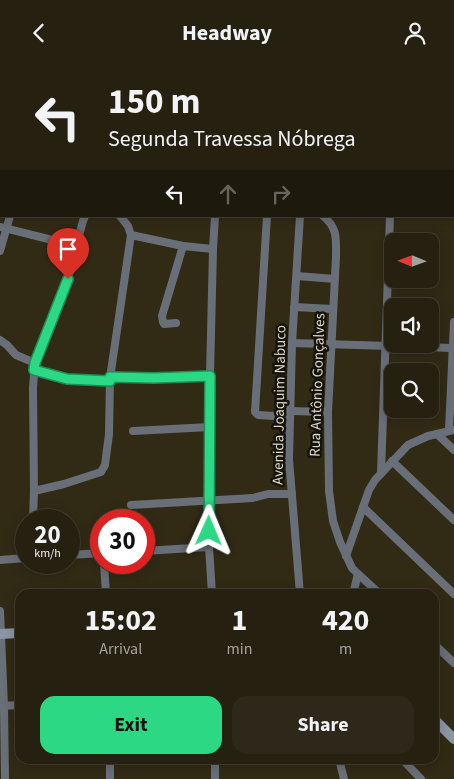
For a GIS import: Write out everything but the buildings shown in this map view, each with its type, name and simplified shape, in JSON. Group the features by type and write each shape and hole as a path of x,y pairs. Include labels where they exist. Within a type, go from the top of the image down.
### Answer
{"street":[{"path":"33,509 33,387 35,366 68,279 85,217"},
{"path":"34,491 82,479 104,469 109,434 110,379 131,235 128,226 121,217"},
{"path":"212,589 209,547 210,376 215,217"},
{"path":"267,217 255,412 258,415 328,412"},
{"name":"Avenida Joaquim Nabuco","path":"300,217 292,343 289,459 300,589"},
{"name":"Rua Antônio Gonçalves","path":"324,217 330,221 336,232 328,412 330,505 340,542 352,569 374,589"},
{"path":"387,298 390,217"},
{"path":"0,251 4,228 76,246"},
{"path":"131,235 183,246 213,249"},
{"path":"176,323 164,324 162,316 183,246"},
{"path":"296,276 334,279"},
{"path":"294,307 333,309"},
{"path":"346,556 368,491 375,480 408,445 417,439 451,430 454,322"},
{"path":"0,340 16,355 35,366 67,379 210,376"},
{"path":"292,343 384,346"},
{"path":"439,348 453,348"},
{"path":"382,473 386,353"},
{"path":"133,431 210,427"},
{"path":"437,435 454,450"},
{"path":"392,461 454,520"},
{"path":"131,505 210,499 254,498 268,493 292,494"},
{"path":"363,507 454,594"},
{"path":"155,550 209,547"},
{"path":"0,560 15,559"},
{"path":"105,574 106,589"},
{"path":"354,589 358,574"},
{"path":"0,611 5,779"},
{"path":"0,634 15,633"},
{"path":"439,649 454,663"},
{"path":"2,706 15,705"},
{"path":"439,724 454,739"},
{"path":"110,764 110,779"},
{"path":"215,764 215,779"},
{"path":"340,764 344,779"},
{"path":"407,764 421,779"}],"route":[{"path":"68,279 35,363 34,370 67,379 86,381 110,381 110,377 210,376 209,531"}]}
